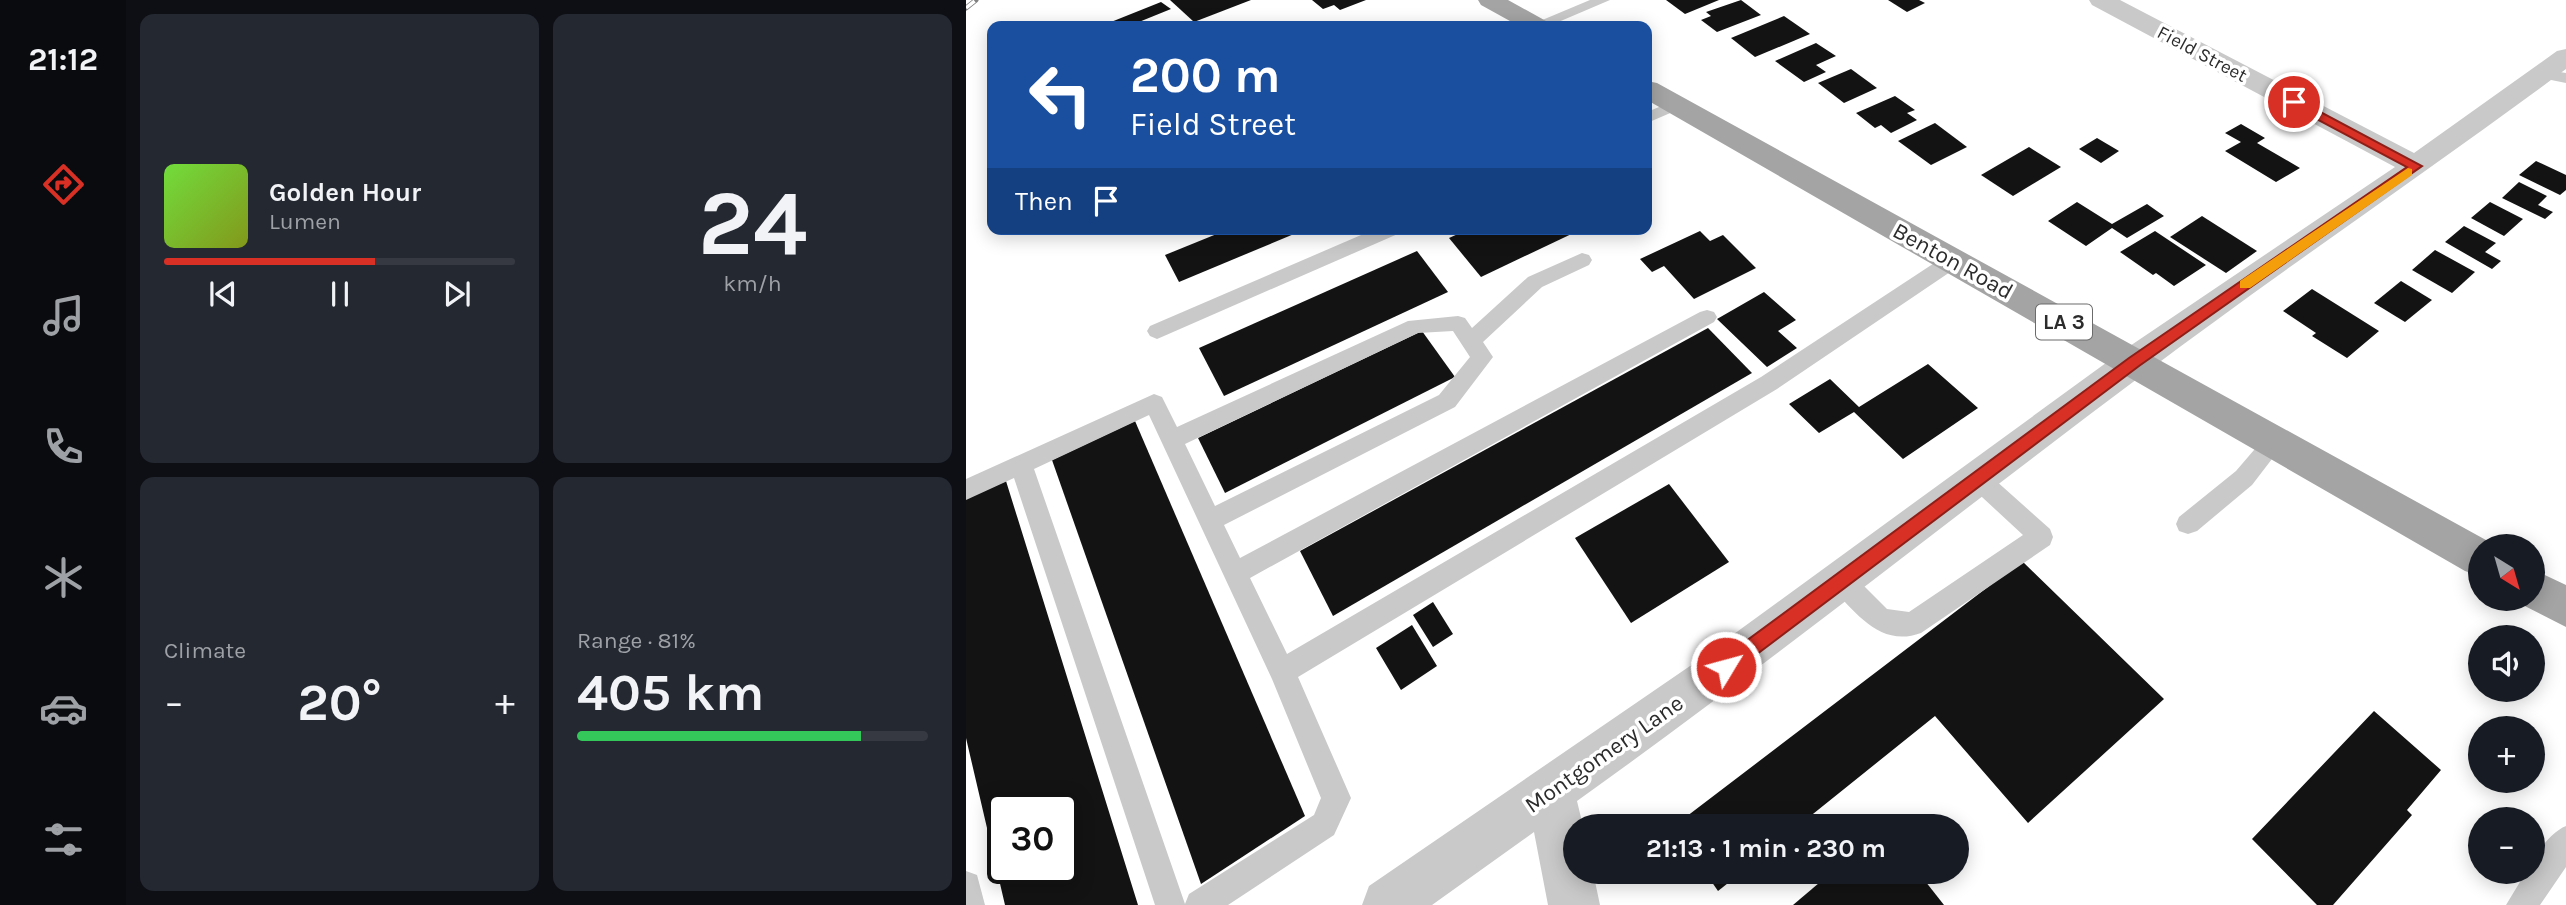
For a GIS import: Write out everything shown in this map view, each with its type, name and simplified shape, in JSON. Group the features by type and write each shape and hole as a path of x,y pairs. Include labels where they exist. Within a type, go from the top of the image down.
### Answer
{"main road":[{"path":"1495,1 1529,21"},
{"name":"Benton Road","path":"1656,104 1952,261 2468,551"},
{"path":"2545,595 2566,607"}],"street":[{"name":"Field Street","path":"2101,0 2416,166"},
{"name":"Montgomery Lane","path":"1388,905 1706,682 2134,362 2558,70"},
{"path":"1551,792 1574,905"}],"lane":[{"path":"1550,21 1603,0"},
{"path":"1157,331 1379,235"},
{"path":"1471,341 1535,282 1582,260"},
{"path":"1282,673 1769,383 1952,261"},
{"path":"1234,574 1707,317"},
{"path":"1171,440 1416,326 1458,323 1482,356 1447,401 1209,521"},
{"path":"966,490 1154,403 1282,673 1336,799 1324,825 1200,905"},
{"path":"2188,524 2244,478 2274,442"},
{"path":"1021,464 1170,905"},
{"path":"1841,580 1881,620 1912,624 1998,563 2041,537 1977,478"},
{"path":"2521,905 2566,841"},
{"path":"966,886 970,905"}],"building":[{"path":"1170,0 1251,0 1197,21 1193,21"},
{"path":"1312,0 1366,0 1340,10 1334,5 1323,9"},
{"path":"1666,0 1719,0 1685,14"},
{"path":"1741,0 1761,15 1717,32 1701,20 1711,16 1706,12"},
{"path":"1888,0 1919,0 1925,3 1907,12"},
{"path":"1161,2 1171,9 1141,21 1114,21"},
{"path":"1784,16 1810,34 1755,57 1731,38"},
{"path":"1816,43 1836,56 1816,65 1826,72 1804,82 1775,61"},
{"path":"1851,69 1877,88 1844,103 1818,83"},
{"path":"1895,96 1915,110 1907,113 1917,120 1891,133 1881,125 1875,128 1856,113"},
{"path":"1935,123 1967,147 1931,165 1898,141"},
{"path":"2241,124 2265,138 2257,143 2300,168 2276,182 2225,151 2241,142 2225,133"},
{"path":"2097,138 2119,151 2101,163 2079,149"},
{"path":"2029,147 2061,167 2013,196 1981,175"},
{"path":"2536,161 2566,175 2566,190 2560,195 2519,175"},
{"path":"2519,182 2547,196 2538,205 2553,212 2545,219 2502,198"},
{"path":"2077,202 2112,224 2147,204 2164,216 2127,238 2112,228 2086,246 2048,221"},
{"path":"2490,202 2523,219 2504,236 2471,218"},
{"path":"2202,216 2257,251 2226,273 2170,237"},
{"path":"2464,226 2496,243 2485,252 2501,261 2492,269 2445,242"},
{"path":"1700,231 1710,241 1723,235 1756,268 1694,299 1664,266 1652,272 1640,259"},
{"path":"2155,231 2206,265 2174,286 2120,252"},
{"path":"1214,235 1292,235 1179,282 1165,255"},
{"path":"1456,235 1569,235 1481,277 1449,238"},
{"path":"2435,250 2475,272 2452,293 2412,270"},
{"path":"1417,251 1448,292 1224,396 1199,348"},
{"path":"2401,281 2432,300 2405,322 2374,303"},
{"path":"2312,289 2379,331 2347,358 2312,336 2316,333 2283,311"},
{"path":"1764,292 1796,320 1778,331 1797,348 1767,367 1717,319"},
{"path":"1708,328 1752,373 1333,616 1300,551"},
{"path":"1422,331 1455,377 1225,493 1198,438"},
{"path":"1928,364 1978,408 1903,459 1854,412 1819,433 1789,404 1830,379 1859,407"},
{"path":"1135,421 1305,816 1201,884 1052,460"},
{"path":"1006,481 1138,905 1005,905 1000,884 1078,884 1078,793 987,793 987,828 966,738 966,499"},
{"path":"1669,484 1729,562 1631,623 1575,538"},
{"path":"2022,561 2164,699 2028,823 1935,716 1813,814 1690,814"},
{"path":"1433,602 1453,634 1433,647 1413,615"},
{"path":"1412,625 1437,666 1401,690 1376,648"},
{"path":"2374,711 2441,770 2407,810 2412,815 2333,905 2317,905 2252,839"},
{"path":"1713,884 1727,884 1718,891"},
{"path":"1818,884 1927,884 1944,905 1793,905"}],"railway":[{"path":"966,8 976,0"}],"slow traffic":[{"path":"2245,285 2408,172"}],"route":[{"path":"1726,667 2134,362 2416,166 2294,102"}]}
